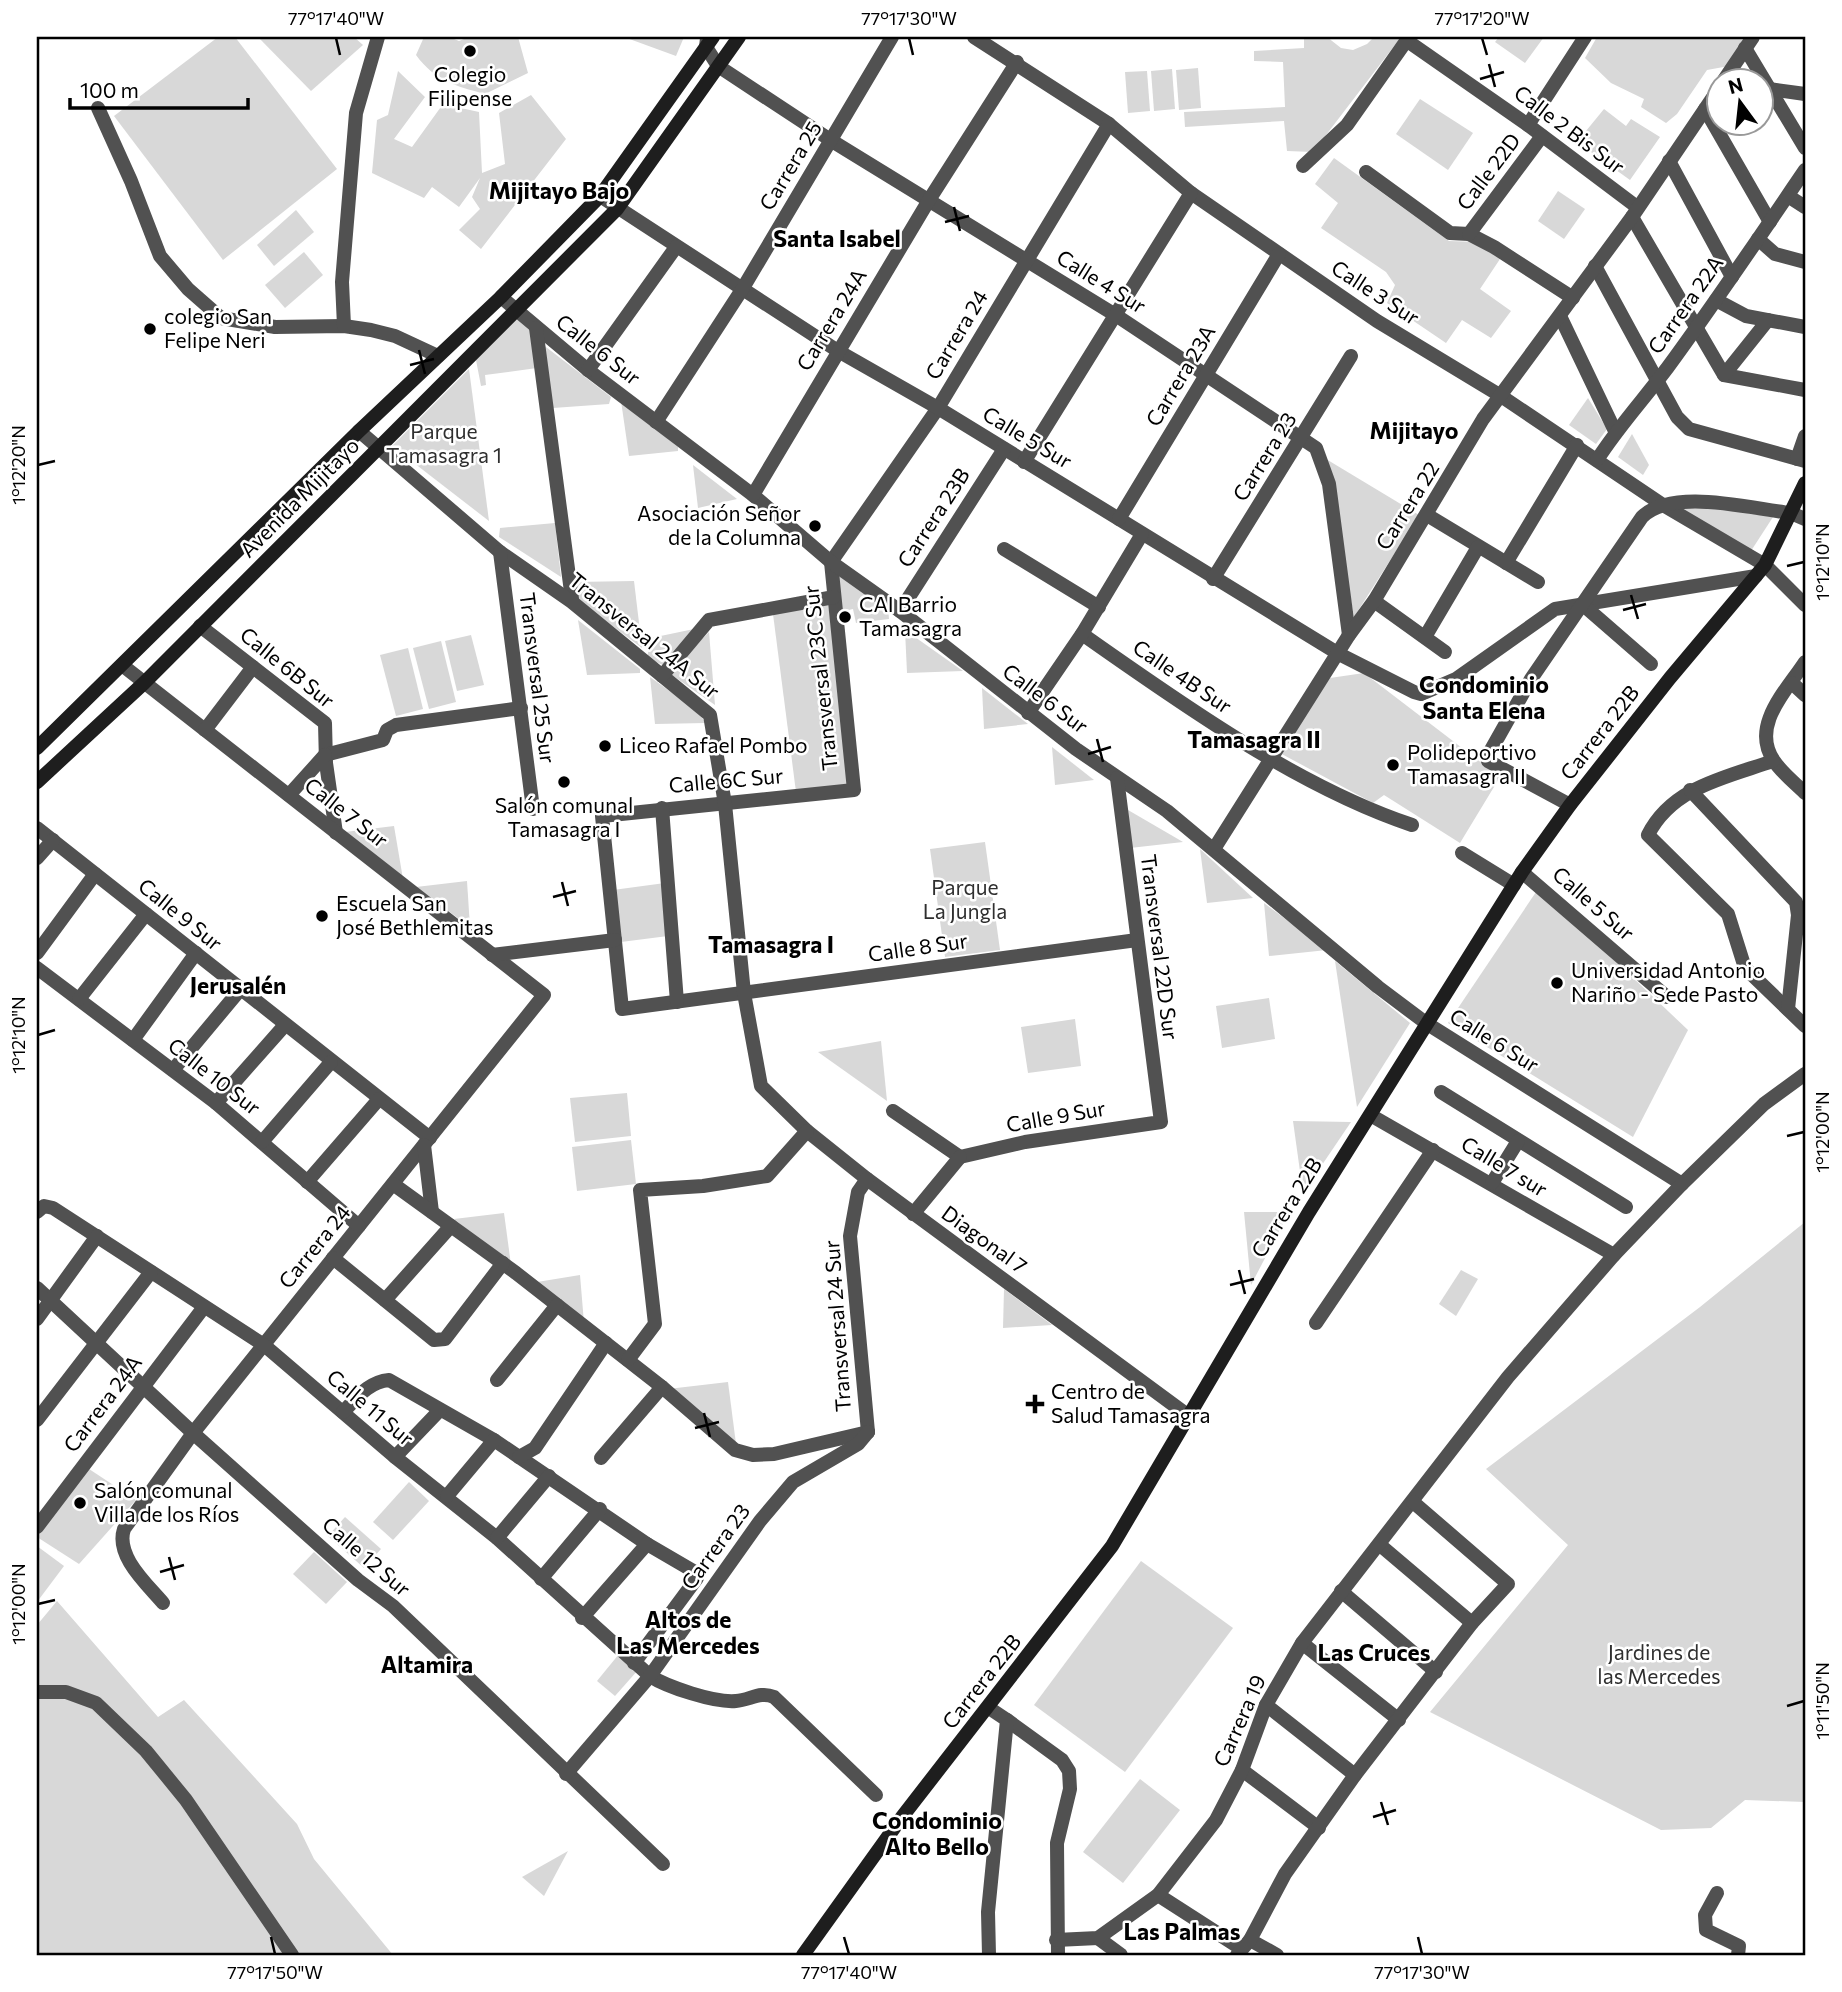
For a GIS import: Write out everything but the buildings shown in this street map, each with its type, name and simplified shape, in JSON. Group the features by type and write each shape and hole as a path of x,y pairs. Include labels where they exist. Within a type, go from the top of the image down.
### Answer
{"main road":[{"name":"Avenida Mijitayo","path":"37,782 144,683 617,209 739,37"},
{"name":"Avenida Mijitayo","path":"37,748 359,431 501,297 600,196 709,40"},
{"name":"Carrera 22B","path":"803,1955 902,1817 1112,1546 1190,1418 1256,1298 1522,872 1570,805 1761,571 1798,516 1805,483"}],"street":[{"path":"344,326 342,282 356,113 378,37"},
{"name":"Carrera 25","path":"656,422 743,288 891,37"},
{"name":"Calle 3 Sur","path":"974,37 1017,62 1109,124 1191,192 1377,321 1577,445 1761,571 1805,605"},
{"name":"Calle 22D","path":"1528,125 1585,37"},
{"path":"1303,166 1347,125 1408,38"},
{"name":"Calle 2 Bis Sur","path":"1408,38 1528,125 1634,212 1724,375"},
{"name":"Calle 4 Sur","path":"709,40 718,66 832,141 1117,316 1302,436 1316,448 1329,484 1349,635"},
{"path":"1733,66 1749,43"},
{"path":"1749,43 1759,66"},
{"name":"Carrera 24A","path":"753,495 929,200 1017,62"},
{"path":"1776,90 1805,94"},
{"path":"1776,100 1805,148"},
{"path":"97,108 131,181 160,256 188,289 220,318 275,327 344,326 395,337 438,356"},
{"path":"1705,110 1770,222"},
{"name":"Carrera 22","path":"1214,849 1349,635 1374,601 1501,396 1705,110"},
{"name":"Carrera 24","path":"831,562 938,408 1109,124"},
{"name":"Calle 22D","path":"1469,234 1542,136"},
{"path":"1669,161 1732,276"},
{"name":"Carrera 22A","path":"1597,460 1615,431 1657,382 1696,328 1805,170"},
{"path":"1366,172 1450,233 1469,234 1573,298"},
{"path":"1024,463 1191,192"},
{"name":"Calle 5 Sur","path":"600,196 838,351 938,408 1213,579 1339,654 1421,694 1456,679 1546,614 1582,604"},
{"path":"1788,196 1805,207"},
{"path":"1758,239 1775,254 1805,262"},
{"path":"588,370 676,247"},
{"name":"Carrera 23A","path":"1119,519 1279,254"},
{"path":"1595,266 1677,418 1689,429 1801,460 1805,436"},
{"name":"Calle 6 Sur","path":"501,297 588,370 753,495 831,562 900,611 1028,713 1116,778 1167,811 1288,915 1426,1023 1682,1184"},
{"path":"1716,300 1746,316 1805,327"},
{"path":"1560,316 1615,431"},
{"path":"1768,320 1724,375 1805,390"},
{"path":"536,328 572,599"},
{"name":"Carrera 23","path":"1213,579 1352,356"},
{"name":"Transversal 24A Sur","path":"359,431 499,552 572,602 710,715 725,804 744,993 761,1086"},
{"path":"1506,562 1577,445"},
{"name":"Carrera 23B","path":"900,611 1004,449"},
{"path":"1570,805 1511,775 1488,761 1487,757 1531,679 1642,517 1663,505 1687,500 1798,516"},
{"path":"1427,515 1538,582"},
{"path":"1028,713 1082,634 1142,534"},
{"path":"1425,637 1478,547"},
{"path":"1004,549 1098,607"},
{"name":"Transversal 25 Sur","path":"499,552 533,809"},
{"name":"Transversal 23C Sur","path":"831,562 854,790"},
{"path":"1582,604 1761,571"},
{"path":"662,676 709,620 834,597"},
{"path":"1374,601 1445,652"},
{"path":"1582,604 1651,664"},
{"name":"Calle 6B Sur","path":"200,626 325,723 325,755"},
{"name":"Calle 4B Sur","path":"1082,634 1220,728 1367,810 1412,825"},
{"path":"1805,662 1797,679 1769,716 1764,737 1773,761 1805,793"},
{"name":"Calle 7 Sur","path":"122,665 544,995"},
{"path":"205,730 253,667"},
{"path":"1797,679 1805,695"},
{"path":"289,795 325,755 383,740 387,730 396,725 521,708"},
{"path":"325,755 336,833"},
{"path":"1773,761 1690,790 1651,828 1648,835 1659,849 1728,914 1745,968 1805,1026"},
{"name":"Transversal 22D Sur","path":"1116,778 1161,1122"},
{"name":"Calle 6C Sur","path":"615,940 602,816 854,790"},
{"path":"1690,790 1797,902 1788,1009"},
{"path":"662,808 677,1002"},
{"name":"Calle 9 Sur","path":"37,828 379,1099 427,1142"},
{"path":"37,858 53,840"},
{"path":"1462,853 1514,885"},
{"name":"Calle 5 Sur","path":"1522,872 1667,997"},
{"path":"37,953 95,874"},
{"path":"79,999 146,914"},
{"path":"492,955 615,940"},
{"name":"Calle 8 Sur","path":"615,940 622,1009 1137,940"},
{"path":"132,1040 196,953"},
{"name":"Calle 10 Sur","path":"37,968 216,1103 359,1226"},
{"path":"173,1070 239,990"},
{"name":"Carrera 24","path":"163,1603 133,1567 122,1545 124,1529 193,1433 544,995"},
{"path":"216,1103 285,1025"},
{"path":"262,1142 331,1062"},
{"name":"Carrera 19","path":"1098,1938 1158,1895 1216,1820 1242,1770 1266,1705 1302,1643 1508,1377 1614,1255 1682,1184 1764,1104 1805,1074"},
{"name":"Diagonal 7","path":"761,1086 807,1131 867,1179 1190,1418"},
{"path":"1441,1092 1626,1207"},
{"path":"307,1182 379,1099"},
{"path":"893,1111 960,1157 913,1214"},
{"name":"Calle 7 sur","path":"1371,1116 1614,1255"},
{"name":"Calle 9 Sur","path":"960,1157 1025,1142 1161,1122"},
{"path":"628,1360 654,1324 640,1190 703,1186 767,1176 807,1131"},
{"path":"1492,1183 1518,1141"},
{"path":"427,1142 432,1212"},
{"path":"1316,1323 1433,1150"},
{"name":"Transversal 24 Sur","path":"867,1179 858,1192 850,1236 868,1432"},
{"path":"393,1184 503,1263 628,1360 735,1450 752,1455 774,1454 868,1432"},
{"name":"Calle 11 Sur","path":"39,1210 53,1208 264,1345 395,1457 447,1496 541,1578 582,1618 661,1684 720,1700 736,1701 766,1694 774,1697 876,1795"},
{"path":"385,1300 451,1226"},
{"path":"37,1319 97,1236"},
{"path":"333,1258 433,1340 445,1339 503,1263"},
{"path":"37,1420 151,1272"},
{"name":"Calle 12 Sur","path":"37,1288 193,1433 358,1580 393,1606 663,1864"},
{"path":"497,1380 557,1305"},
{"name":"Carrera 24A","path":"37,1527 204,1307"},
{"path":"519,1457 535,1448 606,1343"},
{"path":"342,1412 368,1387 377,1381 389,1380 494,1440 647,1544 698,1574 634,1662"},
{"path":"601,1458 662,1387"},
{"path":"395,1457 440,1410"},
{"name":"Carrera 23","path":"566,1774 650,1676 760,1521 793,1482 858,1444 868,1432"},
{"path":"447,1496 494,1440"},
{"path":"496,1538 549,1476"},
{"path":"1243,1948 1285,1874 1355,1775 1472,1623 1507,1584 1413,1502"},
{"path":"541,1578 600,1510"},
{"path":"582,1618 647,1544"},
{"path":"1380,1545 1472,1623"},
{"path":"1341,1591 1436,1672"},
{"path":"1302,1643 1399,1720"},
{"path":"37,1692 66,1692 83,1697 108,1712 127,1731 186,1800 292,1955"},
{"path":"1266,1705 1355,1775"},
{"path":"989,1708 1062,1760 1069,1772 1070,1789 1057,1843 1057,1948 1098,1938 1121,1955"},
{"path":"989,1955 988,1912 1007,1720"},
{"path":"1242,1770 1319,1828"},
{"path":"1717,1893 1705,1915 1706,1930 1733,1940 1739,1945 1738,1955"},
{"path":"1158,1895 1243,1948 1277,1955"}],"green space":[{"path":"218,37 235,37 337,169 223,260 114,116"},
{"path":"258,37 354,37 363,45 311,91"},
{"path":"424,37 449,37 459,41 469,37 518,37 528,73 485,94 455,85 431,71 416,55"},
{"path":"624,37 684,37 676,56"},
{"path":"1304,37 1327,37 1341,48 1353,50 1367,44 1374,37 1401,37 1313,152 1287,151 1284,121 1185,127 1184,112 1285,107 1283,62 1254,61 1254,51 1304,48"},
{"path":"1499,37 1544,37 1525,63 1495,42"},
{"path":"1597,37 1750,37 1729,66 1706,66 1706,71 1677,114 1666,123 1641,107 1644,99 1611,83 1585,58"},
{"path":"1198,68 1201,108 1179,110 1176,70"},
{"path":"1172,69 1175,109 1154,111 1151,71"},
{"path":"398,71 425,97 394,139 412,147 443,104 479,112 482,173 505,164 499,113 531,95 566,139 481,249 459,230 480,209 472,197 480,178 459,207 432,187 424,198 372,173 377,120 388,115"},
{"path":"1147,71 1150,111 1128,113 1125,72"},
{"path":"1420,99 1473,133 1448,170 1396,134"},
{"path":"1604,109 1626,126 1631,119 1660,137 1630,180 1577,142"},
{"path":"1334,158 1449,241 1477,242 1502,256 1480,289 1511,311 1491,338 1462,320 1446,343 1387,303 1395,285 1386,272 1321,228 1338,203 1315,184"},
{"path":"1558,191 1585,209 1564,239 1538,221"},
{"path":"296,210 314,232 274,266 257,245"},
{"path":"304,252 323,275 285,308 265,285"},
{"path":"517,318 531,329 537,368 485,375 486,385 481,386 476,360"},
{"path":"542,344 611,397 609,404 553,408"},
{"name":"Parque Tamasagra 1","path":"469,369 489,521 392,446"},
{"path":"1588,398 1607,429 1596,444 1569,425"},
{"path":"621,401 678,447 678,451 629,456"},
{"path":"1632,434 1649,465 1643,475 1618,457"},
{"path":"1326,459 1419,515 1354,617"},
{"path":"693,465 737,499 698,508"},
{"path":"1689,504 1773,517 1749,554 1676,506"},
{"path":"555,523 561,577 499,537 500,528"},
{"path":"836,574 888,607 889,619 856,623 853,609 840,612"},
{"path":"634,581 642,648 576,599 575,582"},
{"path":"828,602 850,785 796,792 773,614"},
{"path":"578,620 640,669 640,673 587,675"},
{"path":"694,629 665,666 647,658 651,638"},
{"path":"905,630 963,671 907,673"},
{"path":"709,632 715,705 669,673"},
{"path":"471,635 484,685 457,691 445,641"},
{"path":"441,641 456,702 429,709 413,648"},
{"path":"408,648 423,709 396,716 380,655"},
{"name":"Polideportivo Tamasagra II","path":"1364,673 1500,777 1460,843 1384,795 1373,803 1278,752 1330,678"},
{"path":"650,677 696,710 706,723 655,724"},
{"path":"982,688 1028,724 984,729"},
{"path":"1052,747 1094,780 1055,785"},
{"path":"1128,810 1183,842 1130,848"},
{"path":"394,826 403,879 345,832"},
{"name":"Parque La Jungla","path":"985,842 1000,950 945,957 930,849"},
{"path":"1200,849 1253,898 1207,903"},
{"path":"467,881 470,927 416,887"},
{"path":"665,883 668,936 621,942 613,890"},
{"name":"Universidad Antonio Nariño - Sede Pasto","path":"1536,892 1553,902 1688,1030 1633,1137 1448,1023"},
{"path":"1264,903 1327,950 1269,956"},
{"path":"1335,961 1410,1023 1357,1107"},
{"path":"1269,998 1275,1039 1222,1048 1216,1006"},
{"path":"1075,1019 1081,1066 1028,1073 1021,1027"},
{"path":"881,1041 887,1101 818,1052"},
{"path":"627,1093 631,1136 575,1142 570,1098"},
{"path":"1293,1121 1351,1122 1303,1193"},
{"path":"631,1140 636,1184 577,1191 572,1147"},
{"path":"1244,1212 1289,1212 1251,1285"},
{"path":"504,1213 511,1265 454,1219"},
{"name":"Jardines de las Mercedes","path":"1805,1222 1805,1802 1745,1800 1711,1828 1661,1830 1430,1712 1568,1545 1486,1469 1700,1307"},
{"path":"1461,1270 1478,1279 1456,1316 1439,1304"},
{"path":"580,1275 584,1323 531,1283"},
{"path":"1004,1289 1052,1325 1003,1328"},
{"path":"728,1382 736,1444 668,1389"},
{"path":"86,1467 136,1500 79,1564 37,1537 37,1531"},
{"path":"409,1482 429,1501 393,1540 373,1522"},
{"path":"345,1517 381,1549 364,1568 328,1536"},
{"path":"37,1546 64,1566 37,1602"},
{"path":"314,1552 347,1582 326,1604 293,1574"},
{"path":"1141,1561 1233,1628 1125,1772 1034,1705"},
{"path":"57,1601 158,1717 184,1700 297,1824 314,1859 393,1955 37,1955 37,1625"},
{"path":"619,1654 638,1670 615,1696 597,1681"},
{"path":"1140,1779 1180,1810 1123,1883 1083,1852"},
{"path":"568,1851 544,1896 522,1877"}],"place":[{"name":"Colegio Filipense","path":"470,51"},
{"name":"colegio San Felipe Neri","path":"150,329"},
{"name":"Asociación Señor de la Columna","path":"815,526"},
{"name":"CAI Barrio Tamasagra","path":"845,617"},
{"name":"Liceo Rafael Pombo","path":"605,746"},
{"name":"Polideportivo Tamasagra II","path":"1393,765"},
{"name":"Salón comunal Tamasagra I","path":"564,782"},
{"name":"Escuela San José Bethlemitas","path":"322,916"},
{"name":"Universidad Antonio Nariño - Sede Pasto","path":"1557,983"},
{"name":"Centro de Salud Tamasagra","path":"1035,1404"},
{"name":"Salón comunal Villa de los Ríos","path":"80,1503"}],"district":[{"name":"Mijitayo Bajo","path":"559,191"},
{"name":"Santa Isabel","path":"837,239"},
{"name":"Mijitayo","path":"1414,431"},
{"name":"Condominio Santa Elena","path":"1484,698"},
{"name":"Tamasagra II","path":"1254,740"},
{"name":"Tamasagra I","path":"771,945"},
{"name":"Jerusalén","path":"238,986"},
{"name":"Altos de Las Mercedes","path":"688,1633"},
{"name":"Las Cruces","path":"1374,1653"},
{"name":"Altamira","path":"427,1665"},
{"name":"Condominio Alto Bello","path":"937,1834"},
{"name":"Las Palmas","path":"1182,1932"}]}
